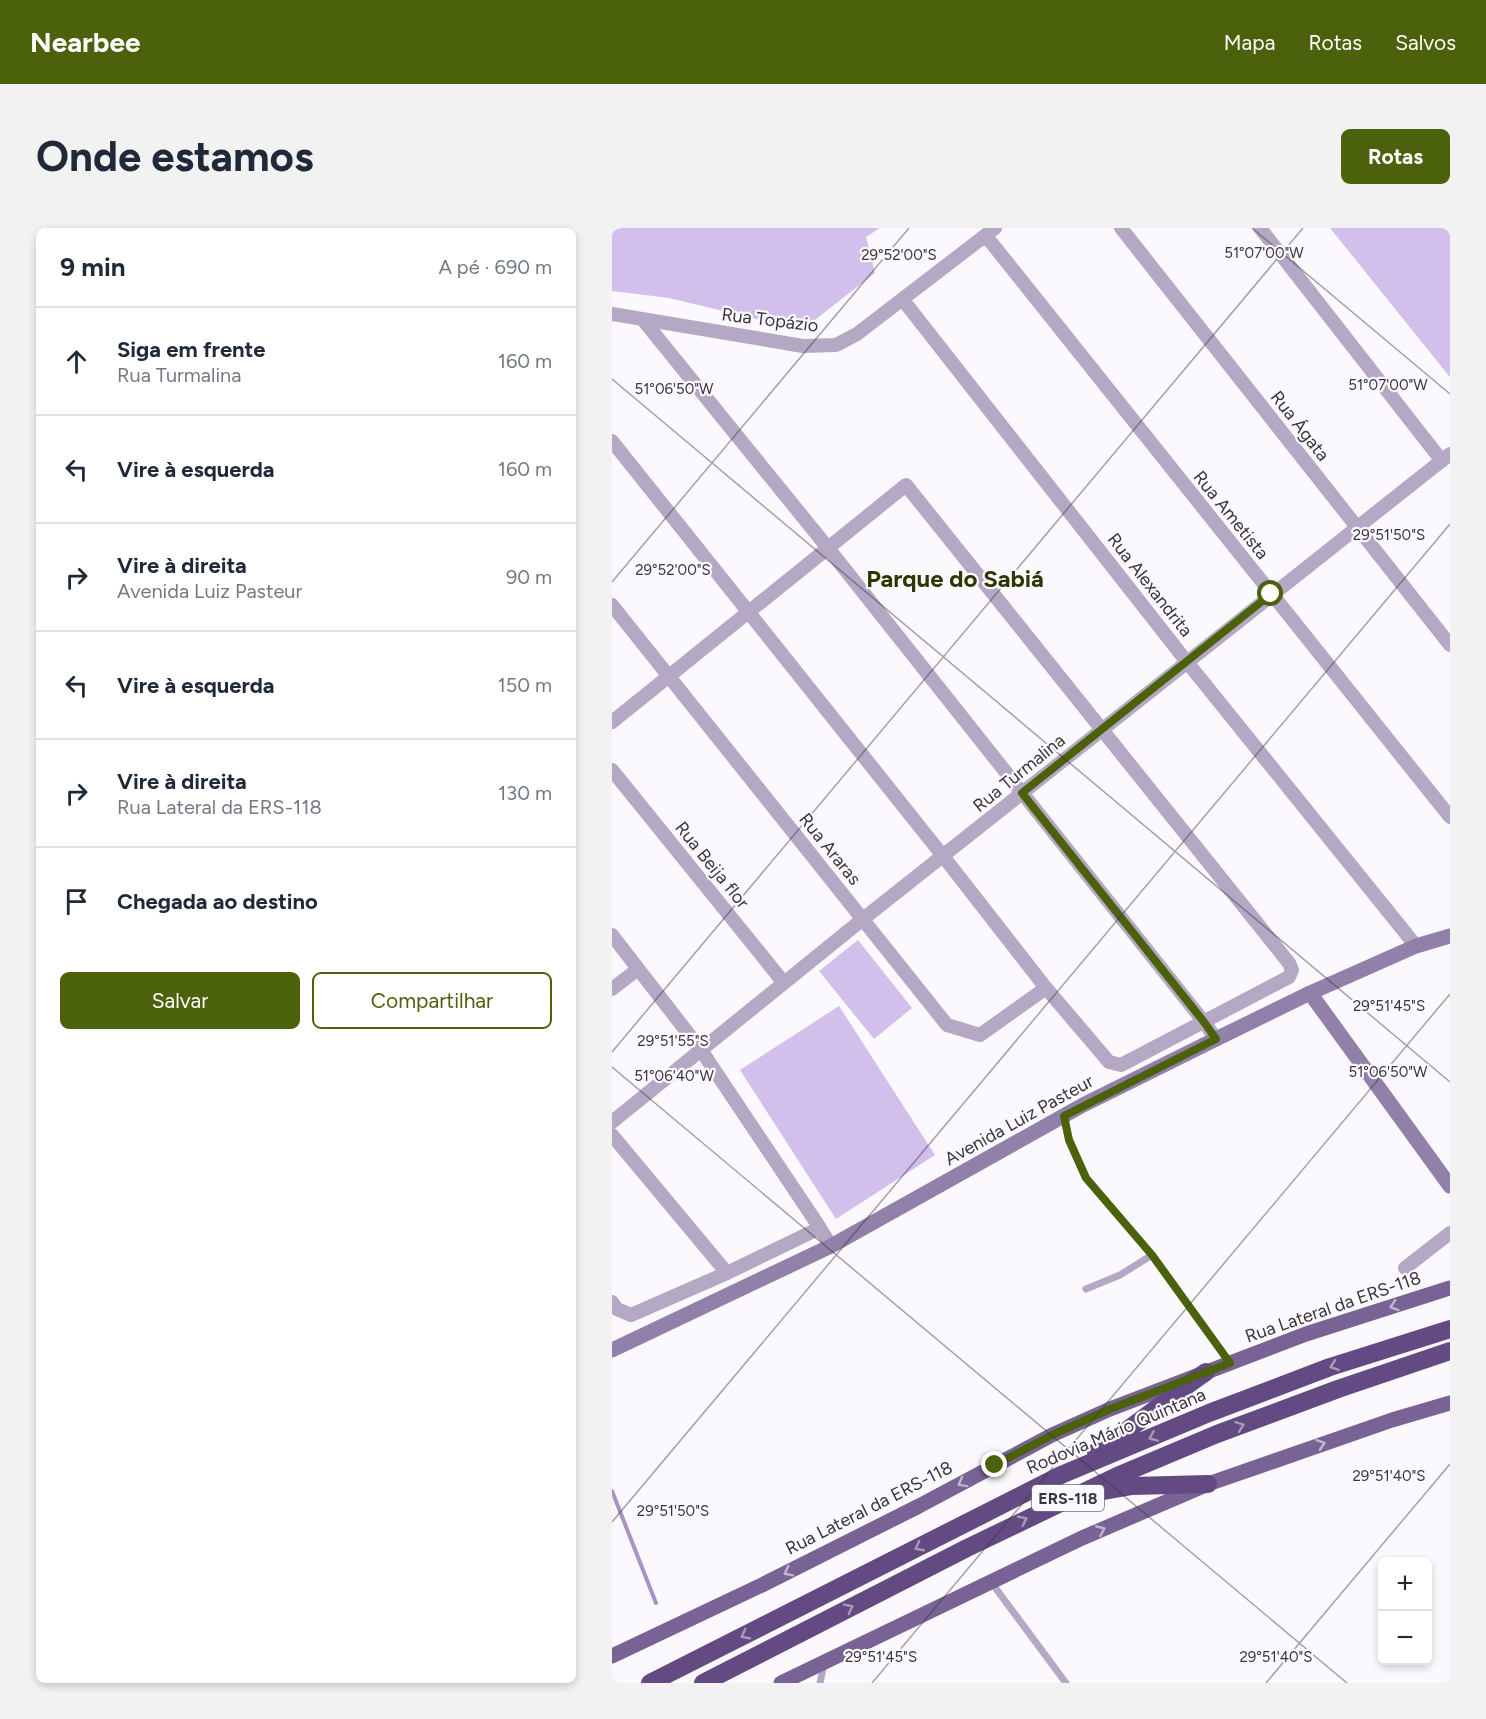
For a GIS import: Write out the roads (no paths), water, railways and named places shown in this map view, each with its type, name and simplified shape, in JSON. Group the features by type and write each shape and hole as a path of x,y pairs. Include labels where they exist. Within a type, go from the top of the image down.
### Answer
{"highway":[{"name":"Rodovia Mário Quintana","path":"650,1683 1061,1476 1209,1413 1330,1367 1450,1329"},
{"name":"ERS-118","path":"703,1683 1072,1497 1217,1434 1450,1351"},
{"path":"1061,1476 1124,1434 1164,1400 1206,1372"},
{"path":"1072,1497 1132,1486 1208,1484"}],"main road":[{"name":"Avenida Luiz Pasteur","path":"612,1350 831,1246 1064,1116 1216,1039 1310,993 1416,946 1450,936"},
{"path":"1310,993 1450,1186"},
{"name":"Rua Lateral da ERS-118","path":"612,1656 772,1580 919,1506 1052,1435 1110,1409 1306,1334 1450,1288"},
{"path":"781,1683 1082,1538 1208,1484 1392,1419 1450,1403"}],"street":[{"name":"Rua Ágata","path":"1121,228 1450,645"},
{"path":"1260,228 1446,458"},
{"name":"Rua Topázio","path":"612,314 803,346 836,345 857,334 990,232"},
{"name":"Rua Ametista","path":"990,232 1271,594 1450,817"},
{"name":"Rua Alexandrita","path":"903,300 1187,662 1416,946"},
{"path":"644,321 828,548 1216,1039"},
{"path":"612,441 748,612 943,856 1046,988 1109,1062 1121,1065 1289,977 1292,970 1289,963 906,485 748,612 612,722"},
{"name":"Rua Turmalina","path":"612,1122 862,918 1446,458"},
{"name":"Rua Araras","path":"612,605 947,1025 980,1035 1046,988"},
{"name":"Rua Beija flor","path":"612,770 784,983"},
{"path":"612,934 701,1050 831,1246"},
{"path":"612,989 638,969"},
{"path":"612,1135 727,1273"},
{"path":"612,1302 617,1309 631,1315 727,1273 820,1228"},
{"path":"1405,1268 1450,1233"}],"lane":[{"path":"1064,1116 1069,1140 1086,1178 1152,1255 1230,1363"},
{"path":"1086,1289 1120,1275 1152,1255"},
{"path":"991,1582 1066,1683"},
{"path":"820,1683 825,1662"}],"waterway":[{"path":"612,1491 656,1603"}],"district":[{"name":"Parque do Sabiá","path":"955,578"}]}
